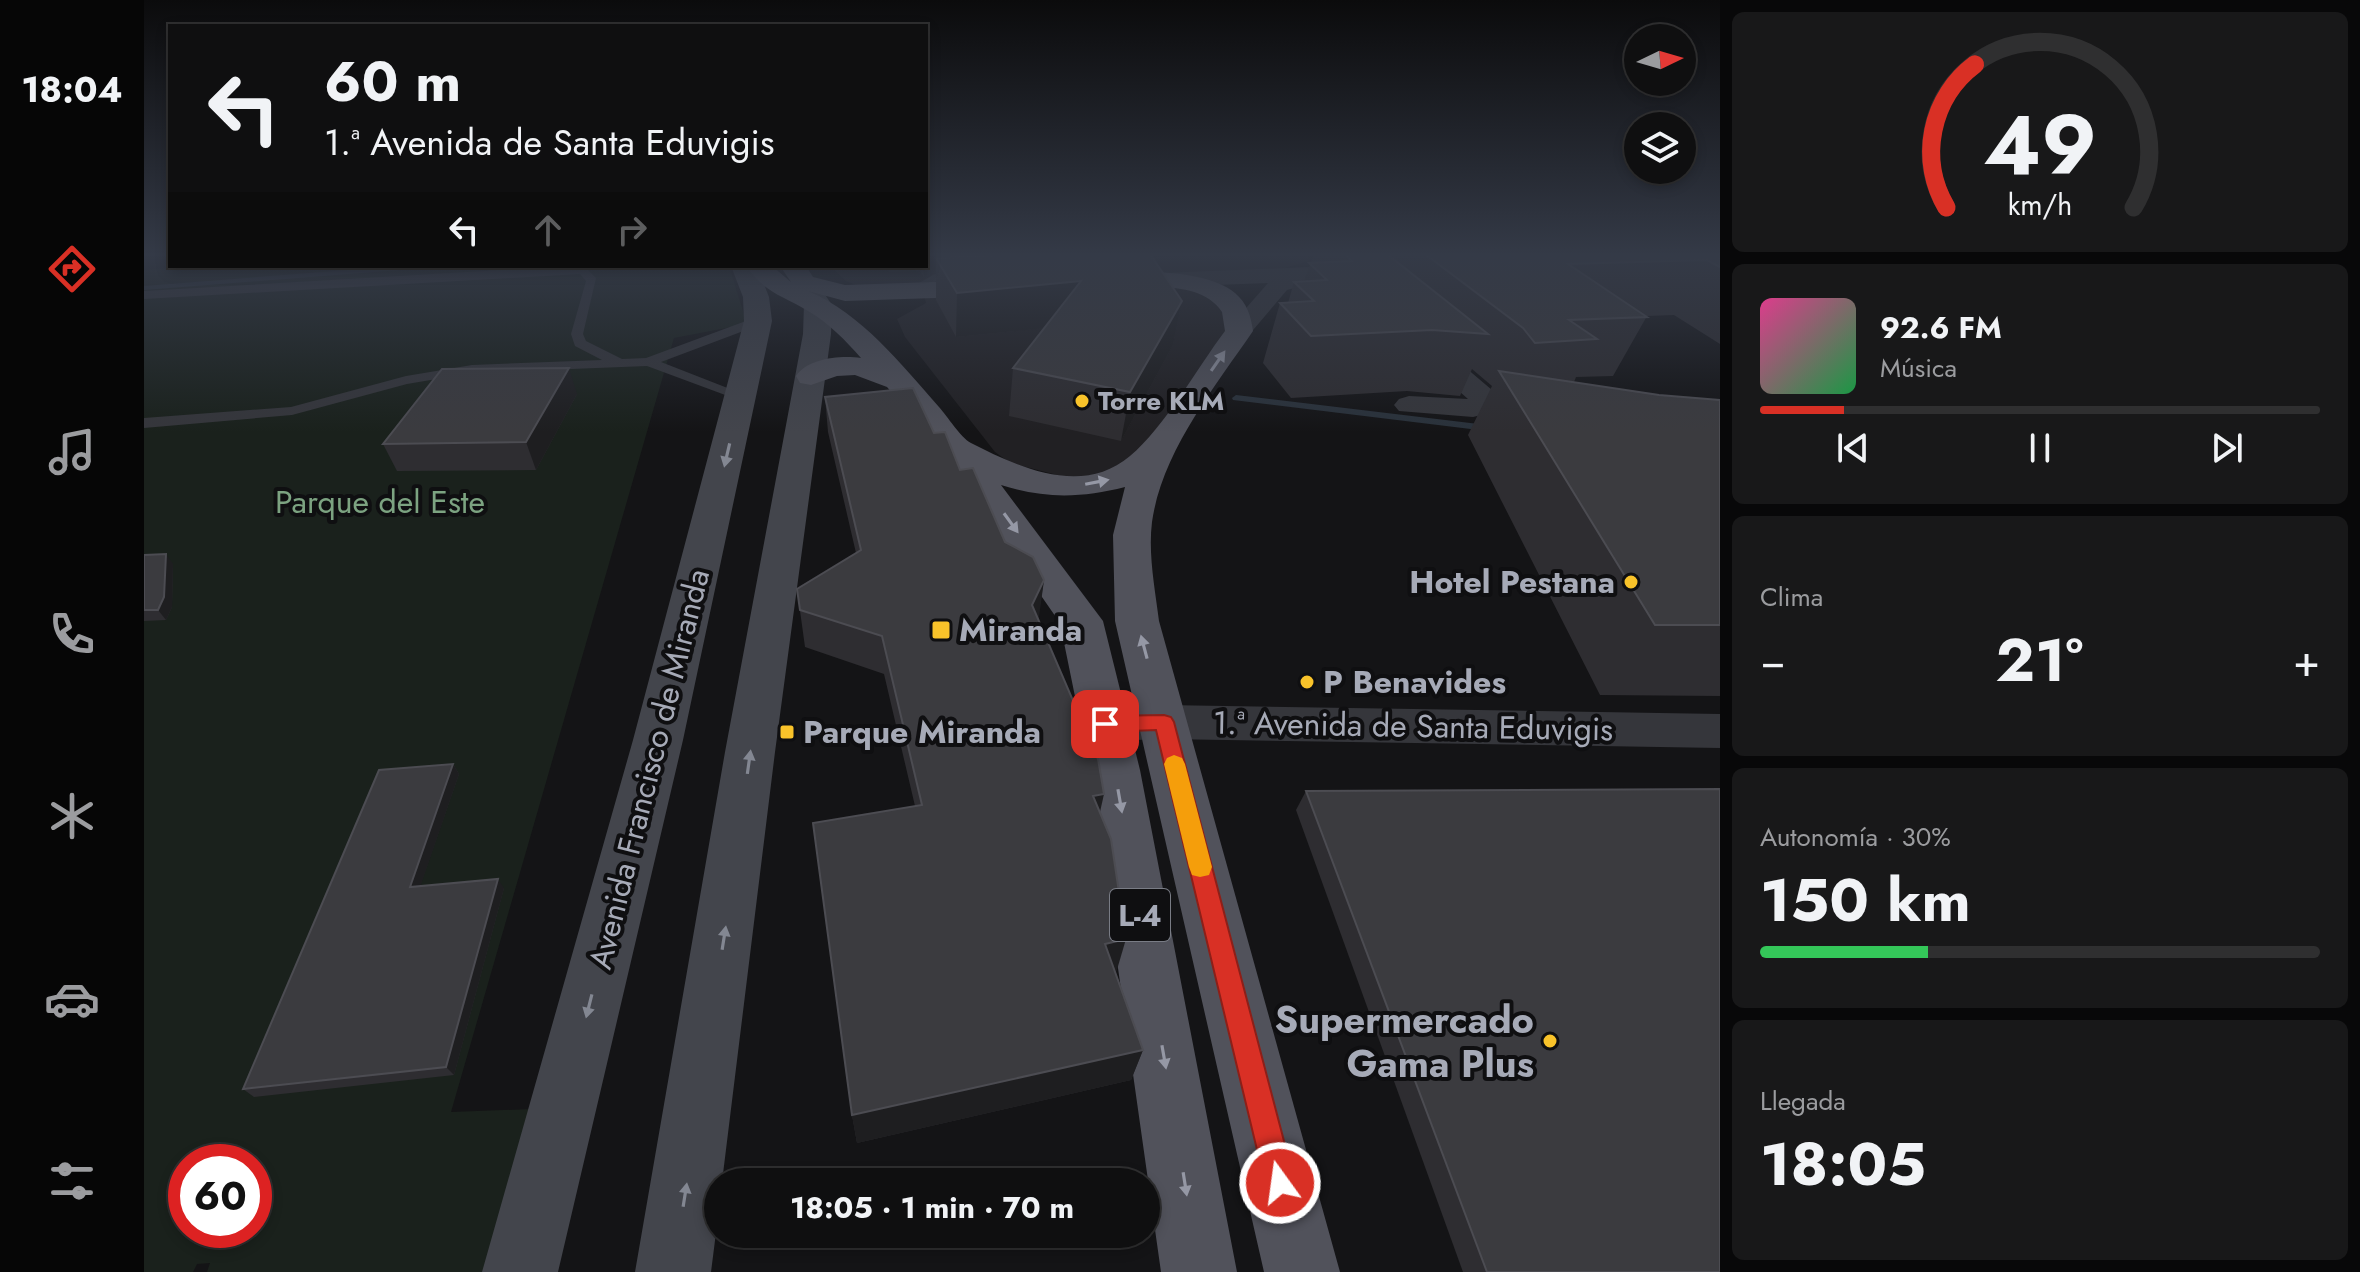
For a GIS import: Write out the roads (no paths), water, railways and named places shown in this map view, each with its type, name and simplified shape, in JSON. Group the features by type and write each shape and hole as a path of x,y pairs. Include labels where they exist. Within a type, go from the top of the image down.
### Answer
{"main road":[{"name":"Avenida Francisco de Miranda","path":"520,1272 665,712 741,396 757,313"},
{"path":"673,1272 750,752 811,376 807,313"},
{"name":"L-4","path":"834,313 948,437 1081,621 1135,723 1302,1272"},
{"name":"L-4","path":"879,313 871,327 873,340 898,380"},
{"path":"1236,313 1239,331"},
{"name":"L-4","path":"1199,1272 1135,723 1137,621 1132,523 1139,494 1172,431 1239,331"},
{"name":"L-4","path":"811,376 825,368 851,365 869,367 898,380"},
{"name":"L-4","path":"948,437 996,473 1043,483 1080,485 1130,473 1145,463 1172,431"}],"street":[{"path":"1239,331 1254,313"},
{"path":"1400,324 1482,396 1487,405 1473,408 1409,405"},
{"name":"1.ª Avenida de Santa Eduvigis","path":"1135,723 1720,731"}],"lane":[{"path":"583,313 577,334 580,343 621,364"},
{"path":"144,423 292,411 406,380 472,369 648,362 758,321"},
{"path":"648,362 741,396"}],"waterway":[{"path":"1236,398 1487,428"}],"place":[{"name":"Torre KLM","path":"1082,401"},
{"name":"Hotel Pestana","path":"1631,582"},
{"name":"Miranda","path":"941,630"},
{"name":"P Benavides","path":"1307,682"},
{"name":"Parque Miranda","path":"787,732"},
{"name":"Supermercado Gama Plus","path":"1550,1041"}],"park label":[{"name":"Parque del Este","path":"380,502"}]}
